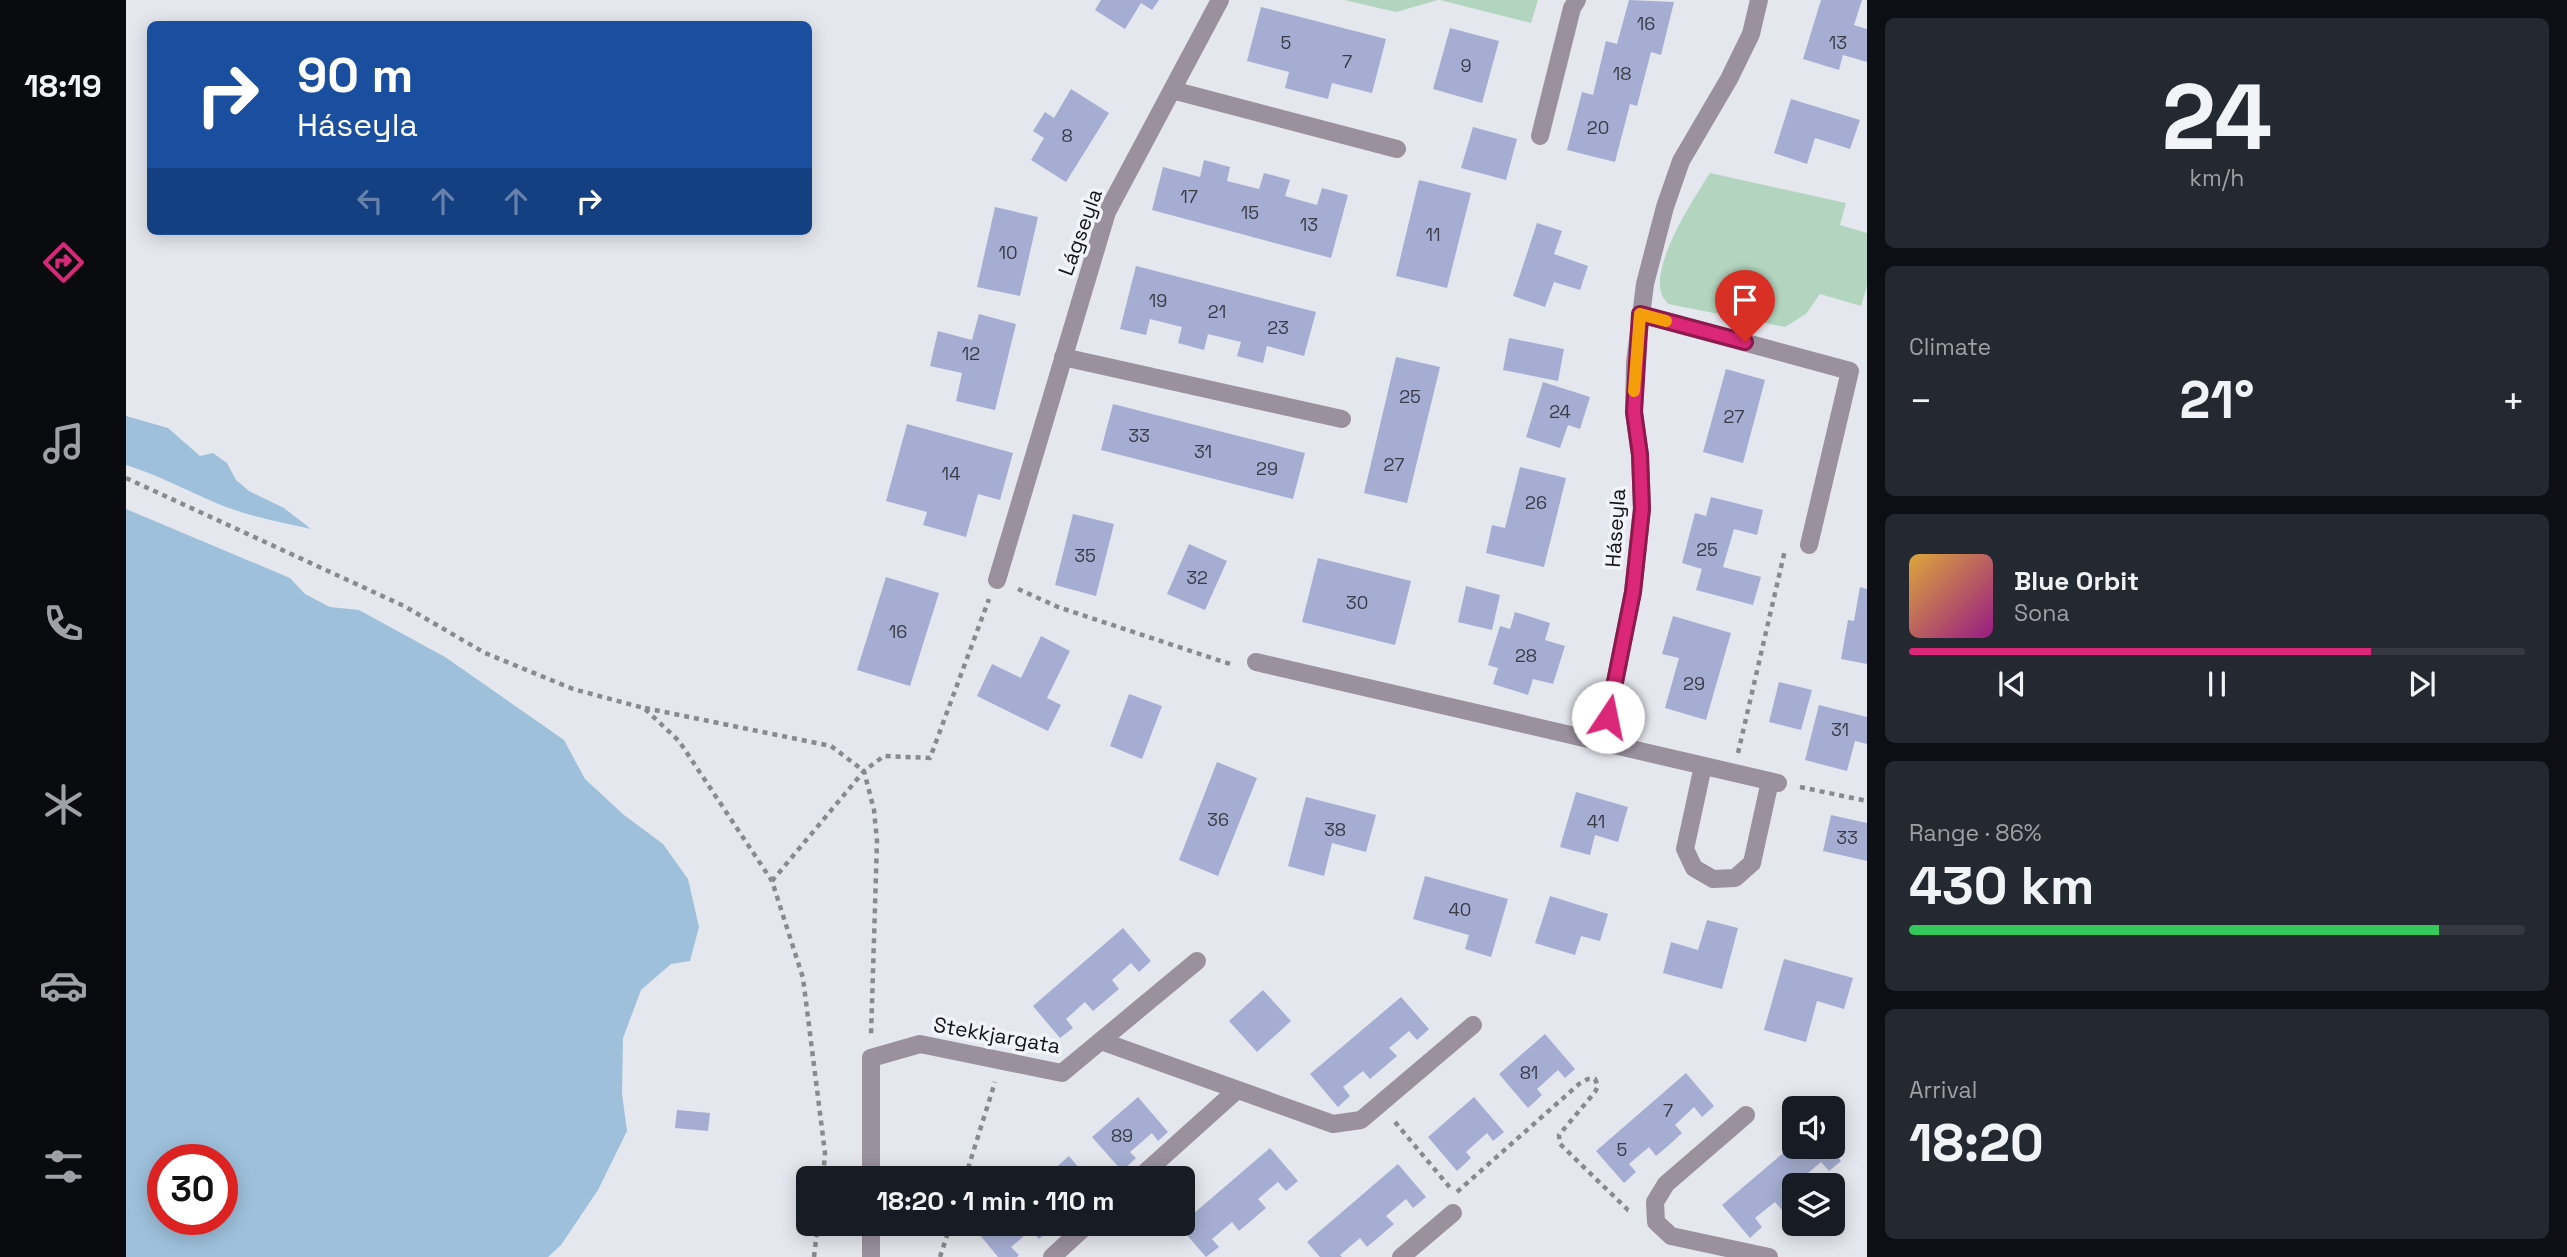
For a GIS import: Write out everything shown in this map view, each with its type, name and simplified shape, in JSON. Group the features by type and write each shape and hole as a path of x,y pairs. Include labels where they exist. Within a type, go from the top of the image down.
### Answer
{"street":[{"name":"Lágseyla","path":"997,580 1107,212 1220,0"},
{"path":"1540,136 1572,8 1577,0"},
{"name":"Háseyla","path":"1603,743 1633,592 1642,509 1640,455 1634,412 1640,314 1655,242 1681,161 1729,79 1751,34 1759,0"},
{"path":"1172,90 1397,149"},
{"path":"1640,314 1850,371 1810,545"},
{"path":"1063,357 1342,419"},
{"path":"1256,662 1774,782 1752,863 1745,872 1735,878 1713,879 1694,868 1685,849 1703,766"},
{"name":"Stekkjargata","path":"871,1058 920,1044 1062,1073 1197,961"},
{"path":"1101,1041 1333,1124 1361,1120 1473,1025"},
{"path":"871,1058 871,1166"},
{"path":"1152,1166 1237,1090"},
{"path":"1746,1115 1666,1184 1655,1202 1656,1222 1671,1236 1711,1251 1769,1257"},
{"path":"1401,1257 1452,1213"},
{"path":"871,1236 871,1257"},
{"path":"1052,1257 1075,1236"}],"path":[{"path":"126,478 404,606 485,653 573,689 644,708 831,746 847,756 864,771 874,810 877,841 871,1058"},
{"path":"1734,773 1788,541 1810,545"},
{"path":"772,881 864,771 884,756 930,758 997,580 1058,607 1232,666 1256,662"},
{"path":"644,708 679,741 772,881 803,978 825,1153 824,1166"},
{"path":"1774,782 1867,801"},
{"path":"969,1166 1002,1060"},
{"path":"1452,1213 1455,1193 1579,1084 1595,1079 1598,1086 1595,1092 1564,1127 1559,1135 1560,1144 1628,1210 1656,1222"},
{"path":"1380,1104 1455,1193"},
{"path":"814,1257 816,1236"},
{"path":"940,1257 947,1236"}],"green space":[{"path":"1344,0 1438,0 1396,12"},
{"path":"1440,0 1538,0 1531,23"},
{"path":"1710,173 1846,203 1840,225 1867,233 1867,286 1861,306 1820,294 1806,314 1785,327 1668,304 1662,295 1662,267 1675,232"}],"water":[{"path":"126,416 168,428 200,456 213,453 227,463 236,480 249,491 284,508 311,529 228,508 126,465"},
{"path":"126,509 290,578 305,594 330,607 359,610 445,657 564,740 585,779 624,815 663,844 688,879 699,927 690,961 671,964 641,990 623,1038 622,1094 627,1131 598,1190 561,1245 548,1257 126,1257"}],"building":[{"path":"1101,0 1159,0 1152,10 1141,3 1125,29 1095,10"},
{"path":"1629,0 1674,2 1661,55 1651,52 1637,106 1630,104 1615,162 1567,150 1582,92 1593,95 1606,41 1617,44"},
{"path":"1821,0 1862,0 1854,25 1867,29 1867,62 1843,55 1839,70 1803,59"},
{"path":"1261,7 1386,39 1372,93 1332,83 1328,99 1285,88 1289,72 1247,61"},
{"path":"1450,28 1499,41 1482,103 1433,89"},
{"path":"1071,89 1109,113 1066,182 1031,160 1044,138 1033,131 1045,112 1054,118"},
{"path":"1791,99 1860,120 1850,149 1815,138 1807,164 1774,153"},
{"path":"1473,127 1517,139 1506,180 1461,168"},
{"path":"1204,160 1230,167 1227,181 1259,189 1264,173 1290,180 1285,196 1317,205 1322,188 1348,195 1331,258 1152,210 1163,167 1200,177"},
{"path":"1419,180 1471,193 1447,288 1396,276"},
{"path":"995,207 1038,217 1020,296 977,287"},
{"path":"1537,223 1562,231 1554,254 1588,266 1580,290 1554,282 1545,307 1513,296"},
{"path":"1136,266 1316,312 1304,356 1267,346 1263,363 1237,356 1241,342 1208,334 1204,350 1178,343 1182,327 1150,319 1146,335 1120,329"},
{"path":"979,314 1016,324 995,410 956,401 962,373 930,366 938,331 972,340"},
{"path":"1509,338 1564,349 1558,381 1503,370"},
{"path":"1396,357 1440,367 1407,503 1364,493"},
{"path":"1726,369 1765,380 1743,463 1703,452"},
{"path":"1543,382 1590,397 1580,429 1568,425 1560,448 1526,437"},
{"path":"1113,404 1305,453 1293,499 1101,450"},
{"path":"907,424 1013,453 1000,500 978,494 966,537 923,525 927,512 886,501"},
{"path":"1520,467 1566,478 1544,567 1486,553 1492,525 1505,528"},
{"path":"1711,497 1763,510 1757,535 1734,529 1723,567 1761,577 1753,605 1696,590 1702,569 1682,563 1695,513 1706,516"},
{"path":"1073,514 1114,524 1096,596 1055,585"},
{"path":"1189,544 1227,561 1205,610 1167,594"},
{"path":"1318,558 1411,581 1395,645 1302,622"},
{"path":"886,577 939,593 910,686 857,670"},
{"path":"1466,586 1500,595 1492,630 1458,622"},
{"path":"1860,587 1867,589 1867,664 1841,659 1848,620 1854,621"},
{"path":"1515,612 1550,623 1545,640 1565,646 1553,684 1533,679 1528,695 1493,684 1498,668 1488,665 1500,626 1510,629"},
{"path":"1673,616 1731,633 1706,720 1665,708 1679,658 1662,654"},
{"path":"1041,636 1070,651 1047,698 1061,705 1048,731 977,696 992,664 1021,678"},
{"path":"1779,682 1812,690 1801,730 1769,722"},
{"path":"1129,694 1162,706 1142,759 1110,746"},
{"path":"1819,705 1867,717 1867,744 1855,741 1847,771 1805,760"},
{"path":"1217,762 1257,778 1218,876 1179,860"},
{"path":"1576,792 1628,807 1618,842 1595,835 1590,855 1560,847"},
{"path":"1306,797 1376,815 1366,852 1332,843 1324,876 1288,866"},
{"path":"1831,815 1867,823 1867,861 1823,851"},
{"path":"1425,876 1508,899 1491,957 1465,949 1469,935 1413,919"},
{"path":"1550,896 1608,914 1600,941 1581,936 1575,955 1535,943"},
{"path":"1707,920 1738,928 1722,989 1663,973 1671,942 1698,950"},
{"path":"1123,928 1151,961 1139,972 1131,963 1112,980 1119,989 1093,1011 1085,1002 1066,1019 1073,1028 1060,1038 1033,1006"},
{"path":"1784,959 1853,978 1844,1009 1817,1001 1806,1042 1764,1030"},
{"path":"1263,990 1291,1021 1257,1052 1229,1021"},
{"path":"1401,997 1429,1029 1417,1040 1409,1031 1389,1048 1397,1056 1383,1068 1370,1079 1363,1071 1343,1087 1350,1096 1338,1107 1310,1074"},
{"path":"1545,1034 1575,1069 1565,1078 1558,1070 1537,1089 1542,1095 1528,1108 1499,1074"},
{"path":"1686,1073 1714,1106 1702,1117 1694,1107 1675,1125 1682,1133 1669,1145 1656,1156 1649,1147 1629,1164 1636,1172 1624,1183 1596,1151"},
{"path":"1138,1097 1168,1132 1158,1141 1152,1133 1130,1152 1136,1158 1127,1166 1118,1166 1092,1137"},
{"path":"1474,1097 1504,1132 1493,1141 1487,1133 1466,1152 1471,1158 1457,1171 1428,1137"},
{"path":"677,1110 710,1113 708,1131 675,1128"},
{"path":"1270,1148 1298,1181 1286,1191 1278,1182 1258,1199 1266,1208 1239,1231 1232,1222 1212,1239 1219,1247 1206,1257 1188,1236 1195,1236 1195,1212"},
{"path":"1782,1154 1782,1159 1841,1161 1829,1171 1821,1162 1808,1173 1782,1173 1782,1210 1775,1202 1755,1218 1762,1227 1750,1238 1722,1205"},
{"path":"1069,1156 1077,1166 1058,1166"},
{"path":"1398,1164 1426,1197 1413,1208 1406,1199 1386,1216 1394,1224 1367,1247 1360,1238 1340,1255 1342,1257 1320,1257 1307,1242"},
{"path":"981,1236 1024,1236 1011,1247 1019,1255 1017,1257 998,1257"}],"slow traffic":[{"path":"1634,391 1640,314 1666,321"}],"route":[{"path":"1608,717 1633,592 1642,509 1640,455 1634,412 1640,314 1745,342"}]}
